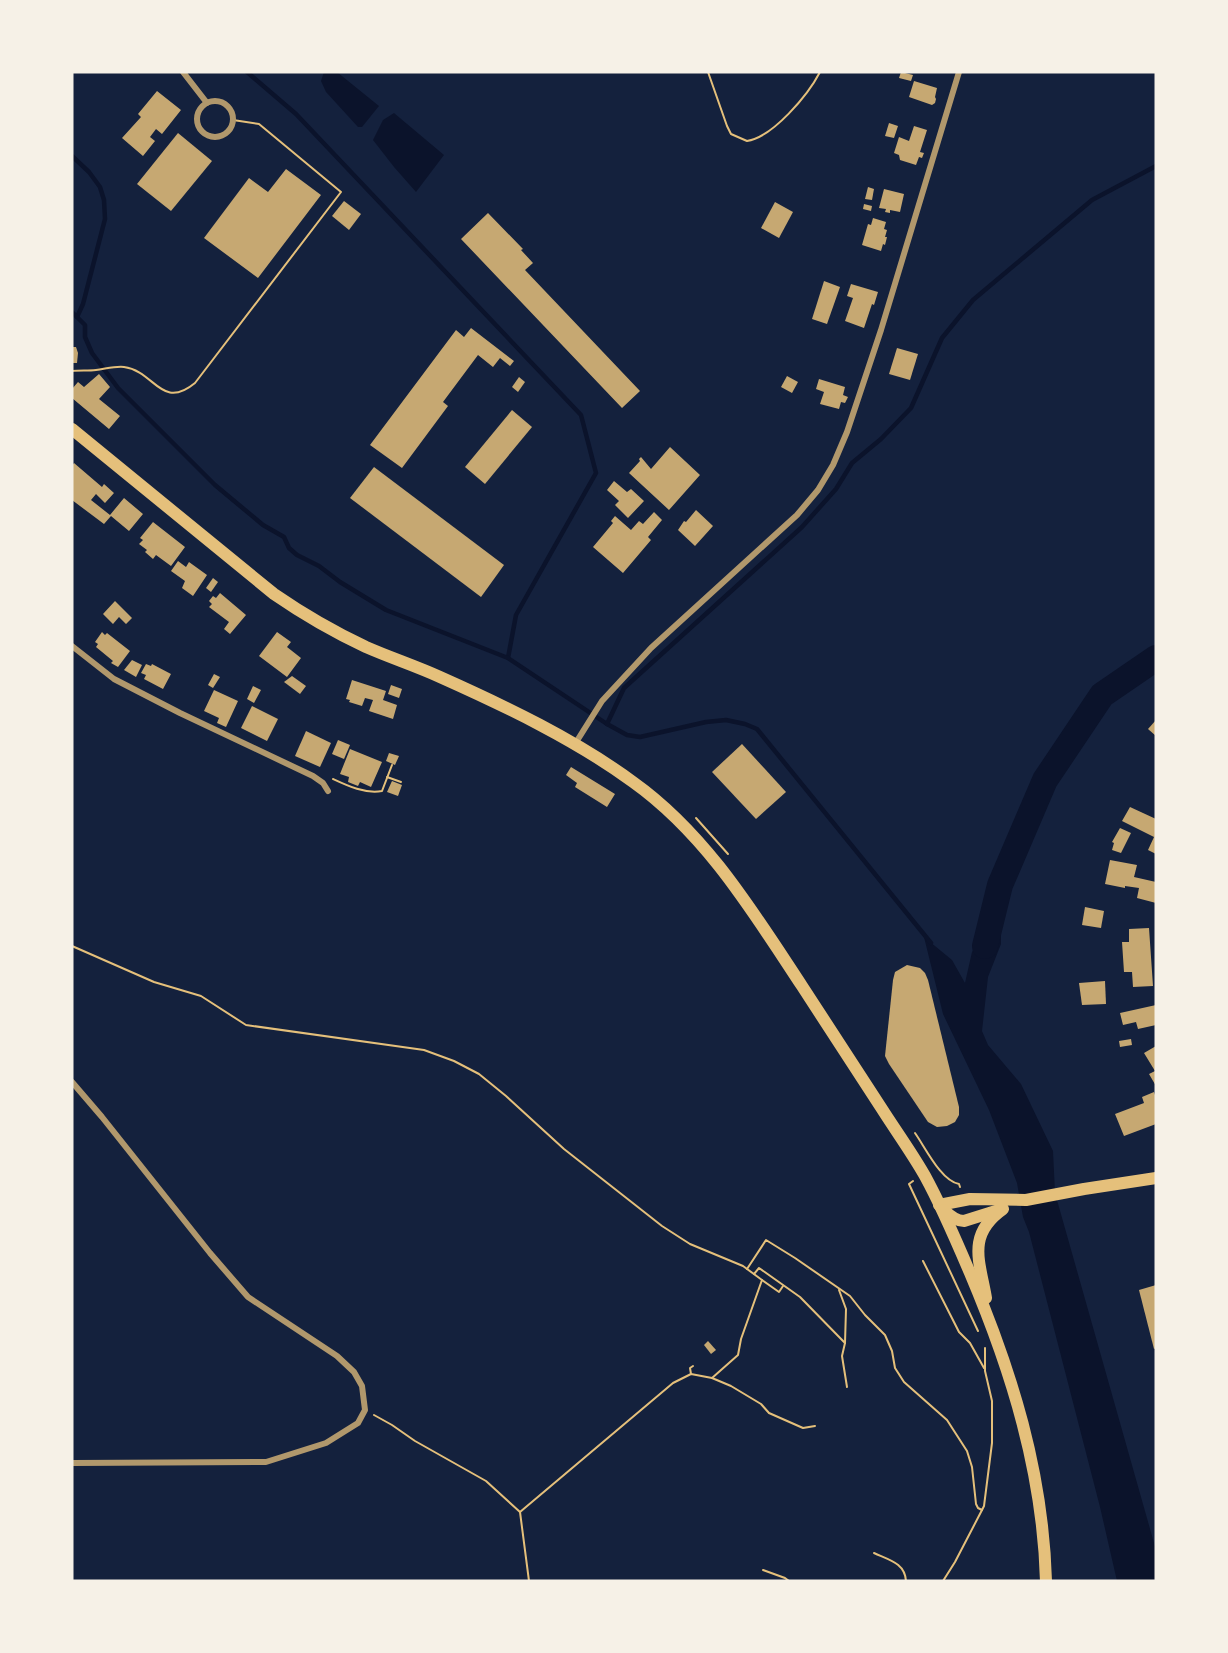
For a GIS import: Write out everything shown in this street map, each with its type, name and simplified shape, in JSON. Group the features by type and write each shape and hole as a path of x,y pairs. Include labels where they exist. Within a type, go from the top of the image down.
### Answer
{"main road":[{"path":"72,429 274,594 300,612 367,647 438,676 508,709 575,745 634,782 678,819 699,841 770,938 924,1175 939,1205 989,1317 1004,1359 1033,1461 1040,1506 1046,1581"},
{"path":"939,1205 970,1199 1026,1200 1150,1178"},
{"path":"939,1205 958,1221 1003,1209 1026,1200"},
{"path":"989,1317 977,1248 993,1216 1003,1209"}],"street":[{"path":"183,72 207,103"},
{"path":"575,745 602,701 651,648 797,515 818,490 833,465 847,432 881,330 959,72"},
{"path":"216,101 225,103 233,113 232,126 224,135 212,137 200,130 197,124 198,112 207,103 216,101"},
{"path":"72,646 114,680 313,776 328,791"},
{"path":"72,1082 248,1297 337,1356 354,1372 362,1386 365,1410 358,1423 326,1443 266,1462 72,1463"}],"path":[{"path":"708,72 731,134 747,141 762,136 776,127 792,111 820,72"},
{"path":"72,371 126,367 141,373 161,389 174,394 186,390 195,382 341,192 259,124 233,120"},
{"path":"330,778 357,789 382,791 392,765"},
{"path":"387,777 401,782"},
{"path":"695,816 723,847"},
{"path":"72,946 154,982 201,996 246,1025 424,1050 454,1061 479,1074 564,1149 662,1226 690,1244 747,1269 779,1292 783,1286"},
{"path":"924,1175 909,1184 980,1335"},
{"path":"747,1269 766,1240 850,1296 885,1335 892,1351 895,1368 904,1382 947,1420 959,1437 972,1467 976,1504 982,1510"},
{"path":"923,1261 959,1332 970,1343 986,1371"},
{"path":"754,1274 759,1268 800,1297 846,1343"},
{"path":"712,1378 738,1355 741,1339 762,1280"},
{"path":"838,1288 846,1309 846,1343 842,1356 847,1387"},
{"path":"943,1581 984,1506 992,1443 992,1401 984,1346"},
{"path":"691,1374 690,1368 693,1366"},
{"path":"520,1512 638,1411 673,1383 691,1374 712,1378 731,1386 761,1404 769,1413 803,1428 815,1426"},
{"path":"636,1406 638,1411"},
{"path":"365,1410 486,1480 520,1512 529,1581"},
{"path":"874,1553 901,1567 906,1574 906,1581"},
{"path":"763,1570 789,1581"}],"water":[{"path":"324,72 337,72 379,106 362,127 358,127 326,92 321,81"},
{"path":"394,113 444,155 416,192 373,140 383,120"},
{"path":"1001,899 1001,944 988,977 982,1031 988,1045 1021,1084 1053,1151 1055,1193 1156,1550 1156,1581 1117,1581 1029,1232 1023,1217 1017,1183 989,1110 943,1014 924,937 952,960 965,983 972,952"}],"building":[{"path":"901,72 913,75 911,81 899,78"},
{"path":"914,81 937,88 935,103 932,105 909,97"},
{"path":"157,91 181,110 162,134 156,129 150,137 155,141 143,156 122,138 141,117 138,114"},
{"path":"889,123 898,126 894,138 885,136"},
{"path":"914,126 927,130 920,152 924,153 922,158 919,157 916,165 900,160 899,155 894,153 899,137 909,141"},
{"path":"178,133 212,161 171,211 137,184"},
{"path":"286,169 321,195 258,278 204,238 249,178 268,192"},
{"path":"868,187 874,189 872,200 865,199"},
{"path":"884,189 904,194 900,212 890,210 890,213 885,212 886,209 879,208"},
{"path":"344,201 361,214 349,230 332,216"},
{"path":"775,202 793,212 779,238 761,228"},
{"path":"864,204 872,206 871,211 863,209"},
{"path":"488,213 523,249 521,250 533,263 525,270 640,391 622,408 461,239"},
{"path":"873,218 886,222 884,229 887,230 885,237 887,237 881,251 862,245 868,224 871,225"},
{"path":"824,281 840,287 827,324 812,319"},
{"path":"851,284 878,292 864,328 845,321 853,298 847,296"},
{"path":"471,328 514,361 510,366 500,358 493,367 478,355 443,402 448,406 402,468 370,445 456,330 464,337"},
{"path":"72,347 76,347 78,353 77,363 72,363"},
{"path":"897,348 918,354 910,380 889,374"},
{"path":"99,374 110,387 99,399 120,416 109,429 72,398 72,389 78,382 84,387"},
{"path":"787,376 798,382 792,393 781,387"},
{"path":"519,377 525,382 518,392 512,387"},
{"path":"819,379 845,387 843,395 848,397 845,403 841,402 839,409 820,404 824,392 816,389"},
{"path":"512,410 532,427 485,484 465,467"},
{"path":"670,447 700,475 669,510 629,473 641,457 651,469"},
{"path":"74,463 102,487 104,484 114,493 105,503 96,494 91,500 110,515 124,498 143,514 129,531 111,516 104,524 72,500 72,466"},
{"path":"374,467 504,565 481,597 350,498"},
{"path":"614,481 627,492 631,489 644,501 628,518 615,505 619,501 607,490"},
{"path":"696,510 713,526 695,546 678,530"},
{"path":"654,512 662,520 648,537 651,540 623,573 593,547 613,523 611,521 615,516 631,530 639,521 643,524"},
{"path":"153,522 185,547 171,566 156,555 153,559 139,544 143,540 140,538"},
{"path":"178,561 186,567 189,562 207,575 193,596 182,588 185,581 171,571"},
{"path":"213,578 218,582 211,592 206,588"},
{"path":"220,593 246,615 230,634 224,629 229,622 209,607 212,604 209,601"},
{"path":"115,601 132,618 126,624 119,617 113,624 103,614"},
{"path":"102,632 105,635 107,633 130,651 118,667 96,647 98,644 95,642"},
{"path":"277,632 291,642 287,647 301,658 287,677 259,656"},
{"path":"132,660 142,665 136,677 124,670"},
{"path":"146,664 151,666 152,664 171,674 163,689 144,679 146,675 141,673"},
{"path":"214,674 220,677 213,688 208,685"},
{"path":"292,676 306,686 300,694 284,682"},
{"path":"352,680 386,691 383,700 397,705 393,719 369,711 373,700 365,698 362,706 349,702 350,700 346,699"},
{"path":"391,685 402,689 399,698 388,694"},
{"path":"253,686 261,690 254,703 247,699"},
{"path":"214,690 238,701 226,727 217,723 219,718 204,711"},
{"path":"252,706 278,719 267,741 241,728"},
{"path":"1156,720 1156,736 1148,729"},
{"path":"306,731 331,743 320,767 295,756"},
{"path":"338,740 350,745 344,759 332,754"},
{"path":"742,744 786,792 756,819 712,772"},
{"path":"350,749 382,762 371,787 360,782 358,786 348,782 349,777 340,774"},
{"path":"389,753 399,756 395,765 386,761"},
{"path":"571,767 615,794 607,807 575,787 577,783 566,775"},
{"path":"392,781 402,785 398,796 387,792"},
{"path":"1130,807 1156,819 1156,854 1148,850 1154,837 1122,821"},
{"path":"1120,828 1131,833 1121,853 1112,850 1114,843 1112,842"},
{"path":"1110,860 1137,865 1134,877 1156,882 1156,903 1137,898 1139,888 1105,884"},
{"path":"1085,907 1104,911 1101,928 1082,925"},
{"path":"1149,928 1153,986 1133,987 1132,972 1124,972 1122,942 1129,942 1129,929"},
{"path":"907,965 920,968 928,980 959,1107 959,1115 955,1122 947,1126 937,1127 928,1122 885,1056 893,980 895,972"},
{"path":"1105,981 1106,1004 1082,1005 1079,983"},
{"path":"1156,1005 1156,1025 1138,1029 1136,1022 1123,1025 1120,1013"},
{"path":"1131,1039 1132,1045 1120,1047 1119,1041"},
{"path":"1156,1046 1156,1086 1149,1074 1155,1071 1144,1053"},
{"path":"1154,1092 1156,1124 1124,1136 1115,1114 1144,1103 1142,1097"},
{"path":"1156,1285 1156,1348 1154,1349 1139,1290"},
{"path":"708,1341 716,1350 711,1354 704,1345"}],"waterway":[{"path":"247,72 296,114 581,415 596,473 516,615 508,658 627,735 640,737 706,722 726,720 757,729 931,943"},
{"path":"72,156 89,172 100,187 104,200 105,219 83,304 77,317"},
{"path":"607,724 624,688 802,527 836,489 852,463 881,439 911,408 942,338 973,300 1092,200 1156,166"},
{"path":"72,312 85,325 85,337 92,353 118,388 215,485 263,525 284,537 289,548 297,555 319,566 340,582 386,610 508,658"},
{"path":"985,946 1000,885 1045,780 1102,695 1156,658"}]}
